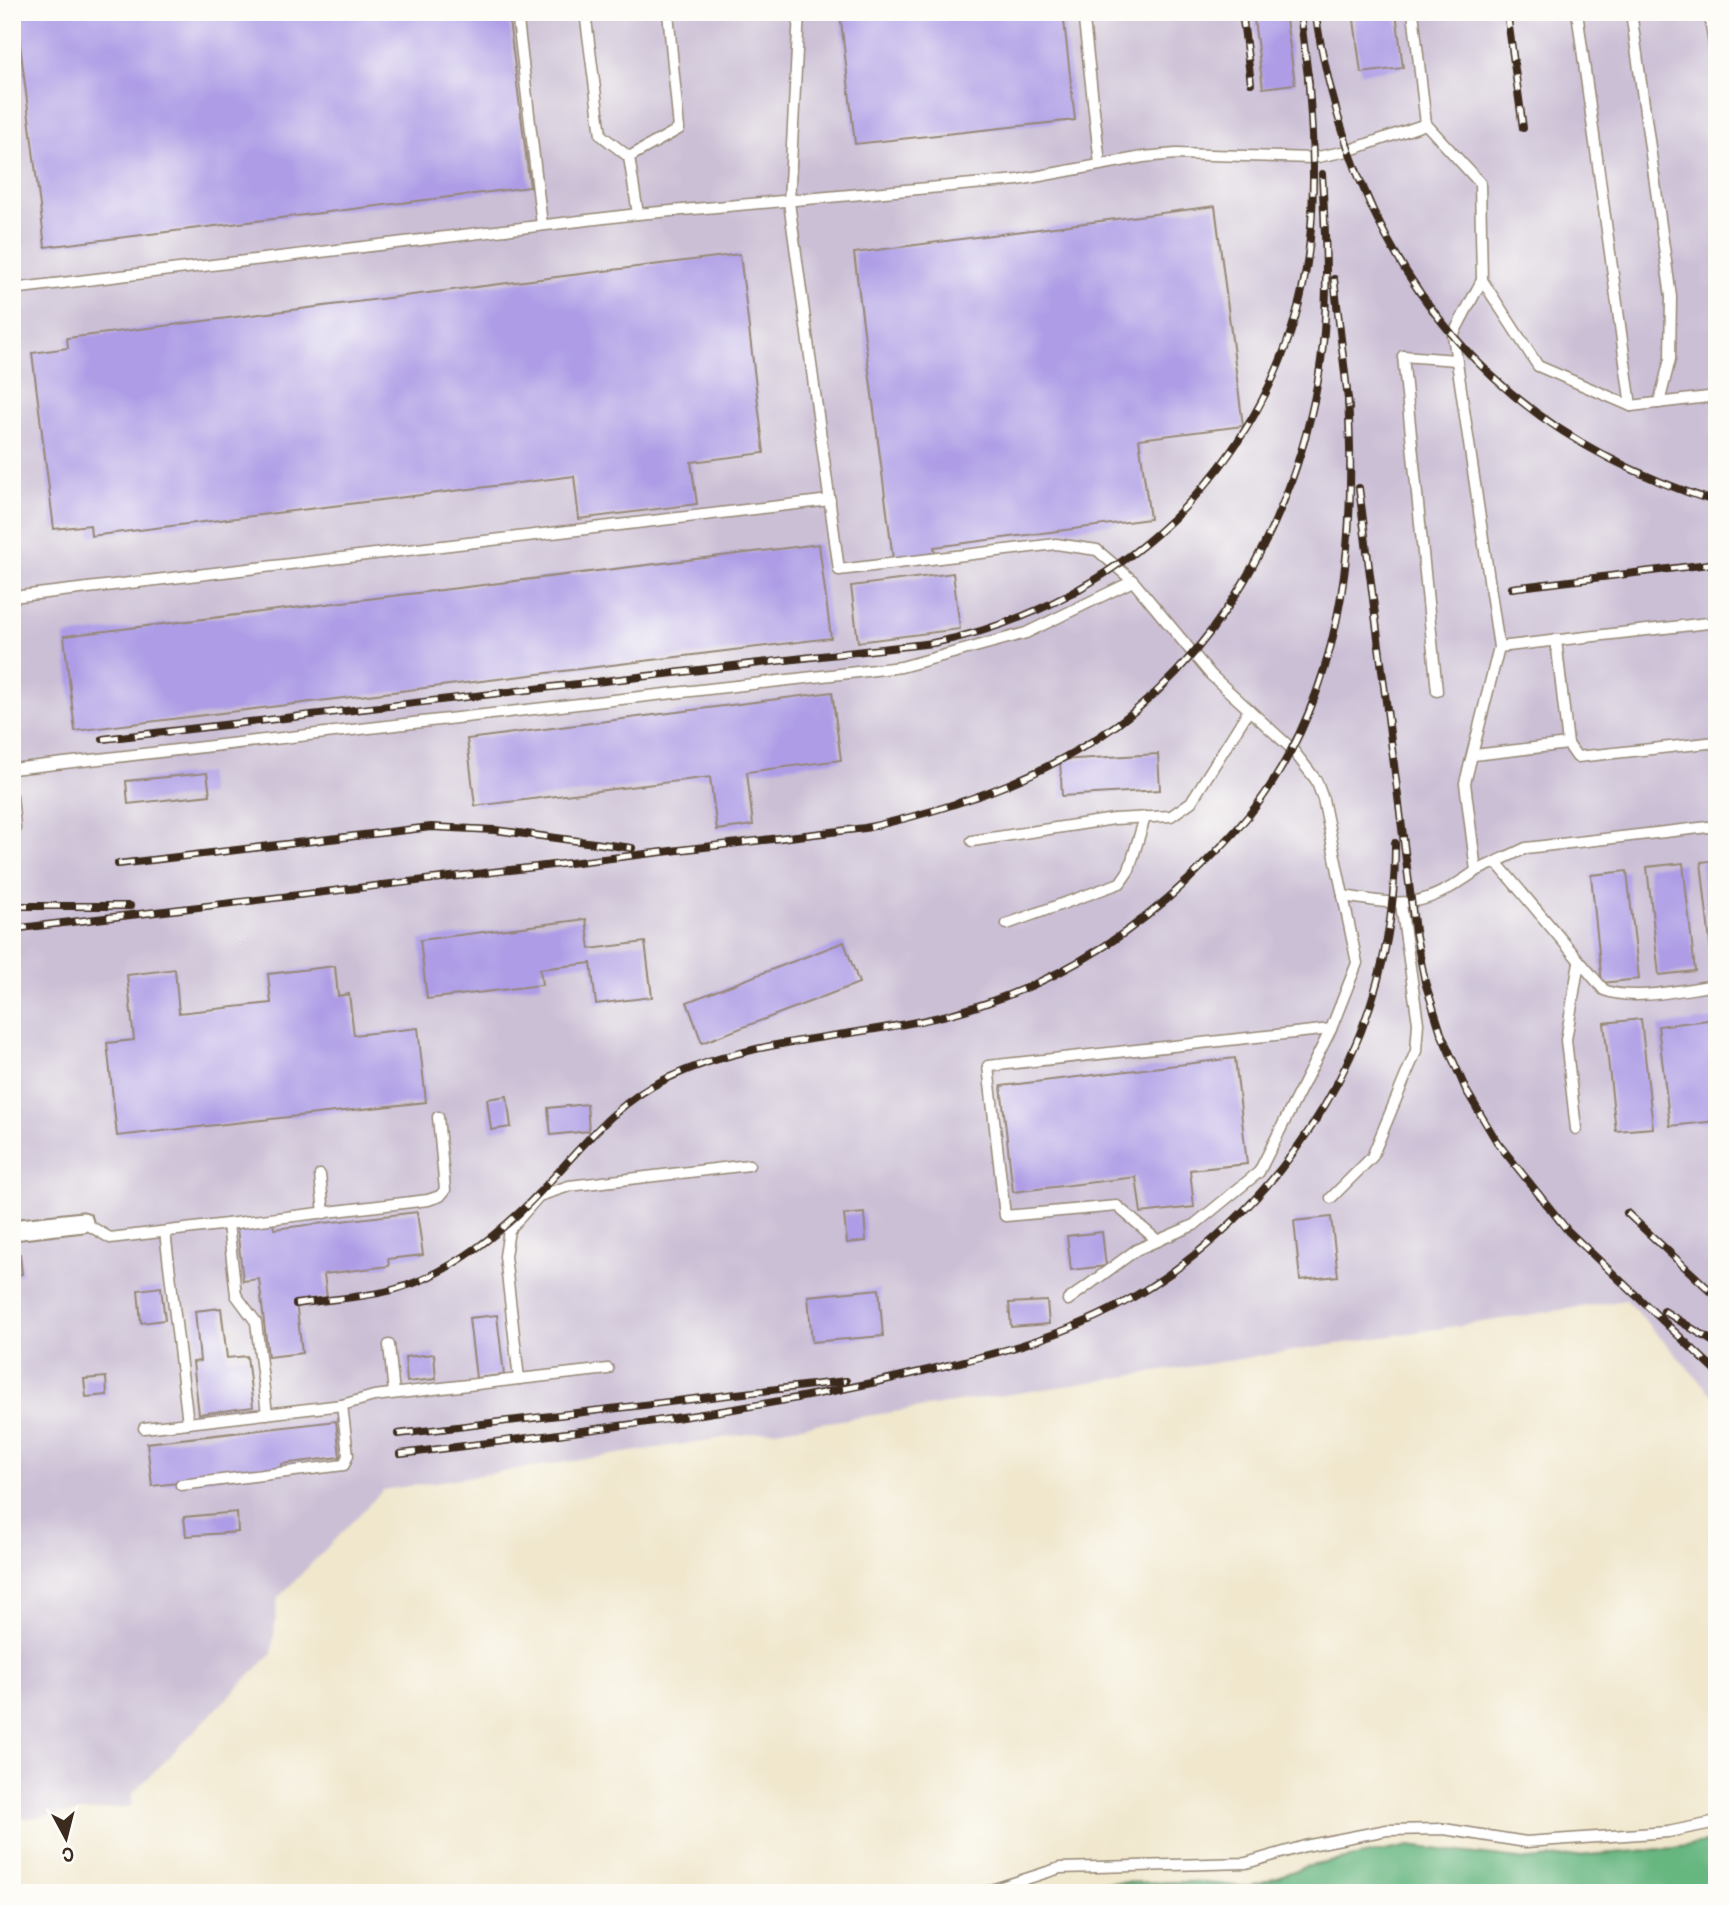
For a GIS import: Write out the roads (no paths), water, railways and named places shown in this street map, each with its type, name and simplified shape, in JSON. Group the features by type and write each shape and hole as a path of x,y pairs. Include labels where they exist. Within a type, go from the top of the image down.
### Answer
{"street":[{"path":"12,1230 83,1223"}],"lane":[{"path":"517,12 542,225"},
{"path":"585,12 601,135 629,157 638,214"},
{"path":"629,157 679,130 667,12"},
{"path":"799,12 789,202 839,570 1070,544 1097,550 1133,581 1191,654 1292,750 1316,780 1328,818 1357,963 1331,1029 1259,1172 1194,1225 1136,1250 1068,1300"},
{"path":"1083,12 1100,164"},
{"path":"1413,12 1426,124 1480,183 1482,280 1453,335 1499,647 1465,783 1476,871"},
{"path":"1577,12 1631,406"},
{"path":"1631,12 1671,297 1670,359 1659,402"},
{"path":"1709,12 1717,65"},
{"path":"12,289 638,214 1017,180 1100,164 1176,154 1313,158 1347,151 1426,124"},
{"path":"1482,280 1538,366 1631,406 1717,396"},
{"path":"1437,691 1403,356 1457,360"},
{"path":"12,597 830,500"},
{"path":"12,769 901,667 1026,633 1133,581"},
{"path":"1499,647 1717,622"},
{"path":"1556,640 1568,744 1577,757 1717,742"},
{"path":"972,841 1145,817 1171,816 1191,802 1249,710"},
{"path":"1474,755 1568,744"},
{"path":"12,796 15,828 12,829"},
{"path":"1007,924 1120,884 1129,870 1145,817"},
{"path":"1343,896 1401,904 1445,893 1476,871 1526,848 1717,826"},
{"path":"1496,862 1604,990 1616,996 1717,985"},
{"path":"1331,1198 1372,1157 1416,1051 1418,1023 1401,904"},
{"path":"1576,1129 1566,1040 1579,962"},
{"path":"1158,1241 1117,1206 1005,1216 988,1066 1331,1029"},
{"path":"83,1223 110,1238 324,1213 440,1196 445,1191 446,1180 438,1117"},
{"path":"519,1379 505,1256 509,1230 539,1196 569,1186 749,1164"},
{"path":"320,1175 324,1213"},
{"path":"228,1224 236,1296 256,1322 267,1414"},
{"path":"165,1232 188,1423"},
{"path":"389,1345 394,1394"},
{"path":"144,1428 342,1405 394,1394 608,1369"},
{"path":"181,1485 344,1465 348,1455 342,1405"},
{"path":"982,1893 1060,1868 1245,1864 1305,1846 1387,1830 1444,1829 1526,1842 1668,1832 1717,1822"}],"railway":[{"path":"1242,12 1251,83"},
{"path":"1300,12 1309,85"},
{"path":"1315,12 1333,100 1360,180 1396,254 1440,320 1494,378 1558,428 1632,470 1717,502"},
{"path":"1507,12 1523,128"},
{"path":"103,739 933,643 1000,625 1063,598 1120,563 1172,520 1217,470 1254,414 1283,353 1303,286 1311,234 1313,181 1308,75"},
{"path":"12,929 865,828 926,813 985,794 1069,755 1139,707 1178,670 1213,628 1243,582 1269,534 1307,432 1322,354 1326,277 1322,174"},
{"path":"1334,279 1349,408"},
{"path":"296,1304 396,1289 430,1276 462,1258 520,1212 606,1121 646,1090 668,1078 736,1054 912,1023 981,1005 1046,979 1076,963 1135,925 1162,903 1211,857 1255,807 1274,780 1298,736 1317,691 1331,644 1347,548 1350,498 1348,399"},
{"path":"1359,488 1415,931 1425,982 1441,1033 1466,1090 1497,1142 1568,1231 1717,1372"},
{"path":"1512,588 1717,563"},
{"path":"118,864 431,827 495,830 632,848"},
{"path":"400,1454 657,1421 848,1388 962,1362 1037,1340 1086,1321 1143,1292 1204,1248 1258,1196 1305,1137 1342,1075 1368,1011 1386,946 1395,843"},
{"path":"12,906 130,906"},
{"path":"1627,1213 1717,1297"},
{"path":"1664,1311 1717,1344"},
{"path":"398,1434 846,1381"}]}
